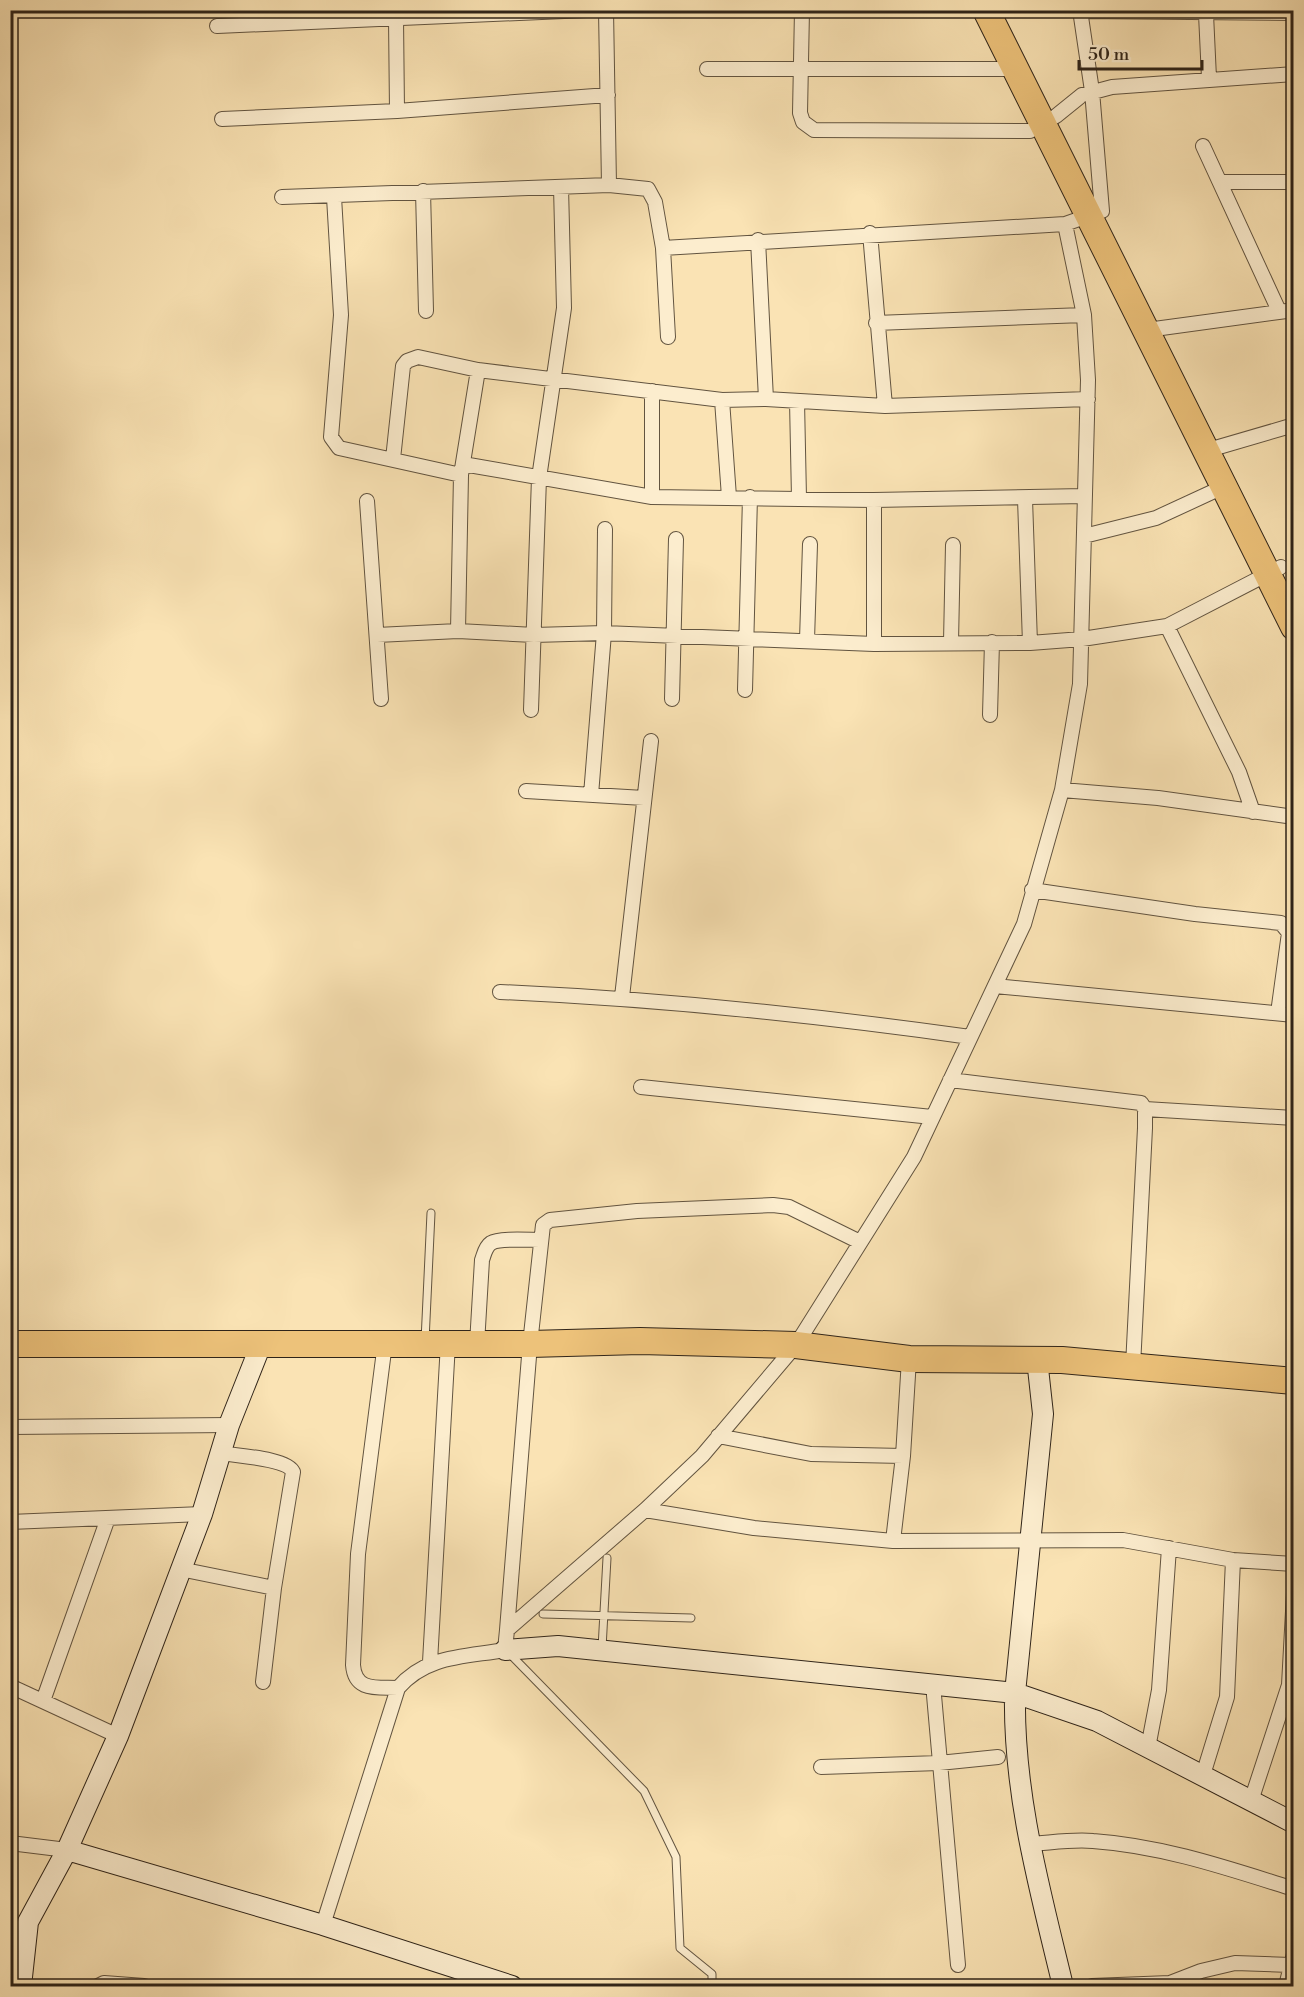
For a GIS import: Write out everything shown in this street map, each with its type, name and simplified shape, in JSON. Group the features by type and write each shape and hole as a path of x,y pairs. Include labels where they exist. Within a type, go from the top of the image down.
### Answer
{"highway":[{"path":"986,10 1015,69 1050,119"},
{"path":"1005,10 1050,119 1086,218 1154,329 1274,571 1293,627"},
{"path":"1213,448 1223,487 1274,571 1293,592"},
{"path":"10,1344 385,1342 530,1344 640,1341 796,1345 909,1359 1037,1359 1293,1382"}],"street":[{"path":"217,26 586,10"},
{"path":"606,10 609,185"},
{"path":"802,10 801,113 803,122 814,130 1022,131 1034,129 1082,95 1092,91 1209,78 1293,74"},
{"path":"507,1630 645,1510 718,1436 796,1345 914,1157 1024,924 1062,790 1080,684 1088,399 1084,315 1092,91 1080,11 1206,14 1293,13"},
{"path":"1206,14 1209,78"},
{"path":"396,18 398,111"},
{"path":"707,69 1015,69"},
{"path":"222,119 398,111 608,95"},
{"path":"1203,146 1278,311"},
{"path":"1220,182 1293,182"},
{"path":"282,197 333,197 423,191 609,185 648,189 655,202 663,248 668,337"},
{"path":"531,710 539,478 564,308 561,187"},
{"path":"423,191 426,311"},
{"path":"333,197 341,315 331,437 339,448 393,459 539,478 652,496 874,500 1025,499 1085,496"},
{"path":"663,248 1086,218"},
{"path":"870,233 885,406"},
{"path":"758,240 766,399"},
{"path":"1154,329 1293,310"},
{"path":"876,323 1084,315"},
{"path":"393,459 403,366 407,361 418,357 478,370 722,400 766,399 885,406 1088,399"},
{"path":"458,631 462,469 478,370"},
{"path":"652,391 652,496"},
{"path":"722,400 729,497"},
{"path":"797,401 799,498"},
{"path":"1213,448 1293,425"},
{"path":"1084,536 1156,518 1223,487"},
{"path":"745,690 750,497"},
{"path":"1025,499 1030,643"},
{"path":"874,500 874,644"},
{"path":"368,501 381,699"},
{"path":"591,795 604,633 605,529"},
{"path":"672,699 676,539"},
{"path":"807,640 810,544"},
{"path":"951,642 953,545"},
{"path":"377,635 458,631 534,635 604,633 675,635 874,644 1030,643 1082,639 1167,626 1274,571"},
{"path":"1167,626 1239,772 1253,812"},
{"path":"990,715 992,642"},
{"path":"622,997 651,741"},
{"path":"1062,790 1158,798 1293,817"},
{"path":"526,791 644,798"},
{"path":"1032,890 1195,914 1281,923 1289,933 1278,1013"},
{"path":"995,986 1293,1015"},
{"path":"500,992 622,997 846,1020 970,1038"},
{"path":"950,1080 1142,1103 1145,1109 1133,1366"},
{"path":"641,1087 932,1117"},
{"path":"1145,1109 1293,1118"},
{"path":"505,1650 539,1240 543,1225 550,1220 637,1211 760,1204 789,1208 860,1242"},
{"path":"477,1344 482,1260 485,1250 491,1244 498,1242 539,1240"},
{"path":"21,1986 28,1922 67,1850 118,1736 202,1514 230,1425 262,1342"},
{"path":"385,1342 358,1554 353,1665 357,1681 362,1686 398,1688"},
{"path":"430,1662 436,1343"},
{"path":"893,1541 903,1456 909,1359"},
{"path":"1037,1359 1043,1414 1015,1694 1014,1739 1029,1844 1063,1986"},
{"path":"10,1427 230,1425"},
{"path":"718,1436 811,1454 903,1456"},
{"path":"221,1453 282,1463 291,1468 292,1478 274,1588 263,1682"},
{"path":"645,1510 754,1528 893,1541 1123,1540 1233,1560 1293,1564"},
{"path":"10,1522 202,1514"},
{"path":"43,1701 108,1518"},
{"path":"1148,1748 1159,1690 1169,1548"},
{"path":"1203,1775 1227,1697 1233,1560"},
{"path":"180,1569 274,1588"},
{"path":"1251,1801 1289,1685 1293,1593"},
{"path":"323,1925 398,1688 416,1670 430,1662 505,1650 558,1646 785,1672 933,1684 1015,1694 1097,1720 1293,1823"},
{"path":"933,1684 958,1965"},
{"path":"10,1686 118,1736"},
{"path":"821,1767 939,1763 998,1757"},
{"path":"1029,1844 1090,1840 1130,1845 1186,1856 1293,1889"},
{"path":"10,1843 67,1850 323,1925 512,1986"},
{"path":"1092,1986 1170,1983 1222,1965 1292,1960 1286,1986"},
{"path":"98,1986 104,1983 144,1986"}],"lane":[{"path":"431,1213 436,1343"},
{"path":"602,1651 607,1558"},
{"path":"543,1614 604,1618 691,1618"},
{"path":"505,1650 644,1791 676,1857 680,1948 712,1974 712,1986"}]}
